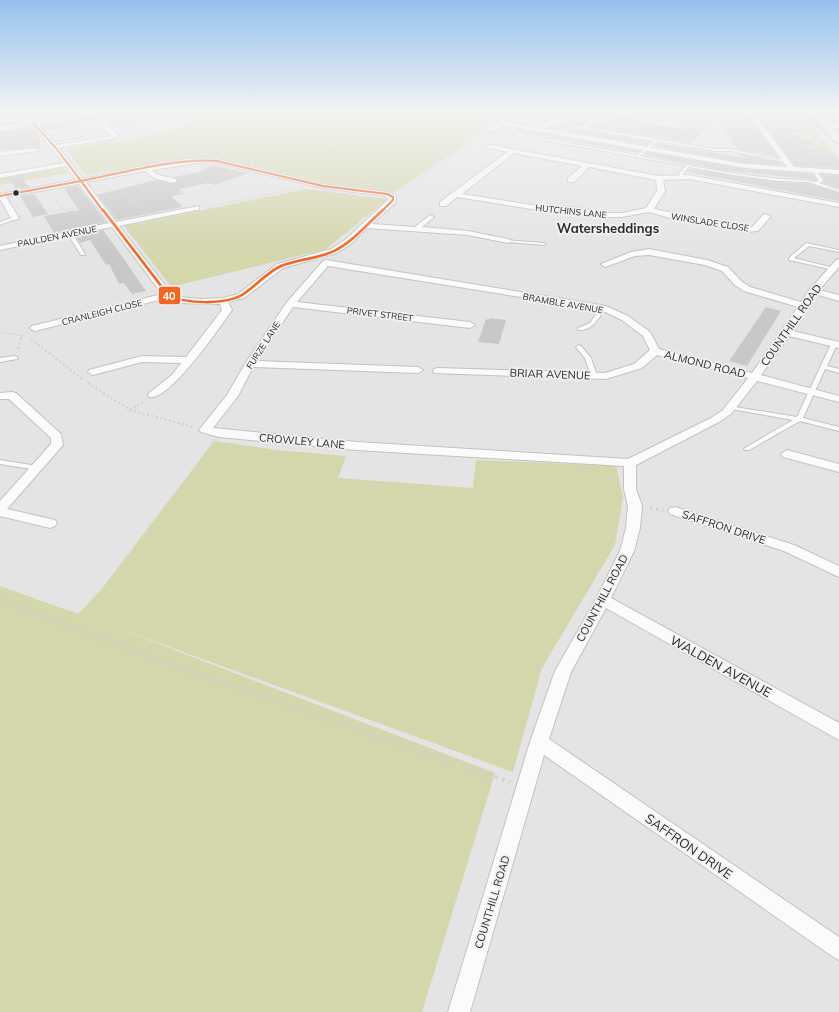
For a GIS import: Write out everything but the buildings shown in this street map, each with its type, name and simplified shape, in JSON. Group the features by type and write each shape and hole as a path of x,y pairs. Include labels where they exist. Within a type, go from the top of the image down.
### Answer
{"street":[{"path":"63,158 168,295 177,300 190,302 223,301 241,296 280,266 322,260"},
{"path":"443,204 457,195 504,158"},
{"path":"555,158 660,178 682,177 839,205"},
{"path":"700,158 745,166 839,172"},
{"path":"785,158 793,170"},
{"path":"15,218 1,196 184,162 208,160 317,185 391,195"},
{"path":"0,176 68,164"},
{"path":"571,180 588,164"},
{"path":"147,169 156,177 172,181"},
{"path":"649,210 662,193 663,189 660,178"},
{"name":"FURZE LANE","path":"205,430 232,396 250,364 290,304 322,260 349,241 391,203 394,198 391,195"},
{"name":"HUTCHINS LANE","path":"457,195 532,207 573,209 606,214 622,215 649,210"},
{"name":"PAULDEN AVENUE","path":"0,248 196,208"},
{"name":"WINSLADE CLOSE","path":"649,210 670,216 746,230 755,229 758,223 767,216"},
{"path":"417,230 430,217"},
{"path":"366,226 468,233 508,241"},
{"path":"605,264 634,254 649,252 707,263 725,270 738,283 747,289 803,306"},
{"name":"BRAMBLE AVENUE","path":"322,260 451,284 603,308 625,318 647,334 655,351"},
{"name":"COUNTHILL ROAD","path":"459,1012 539,742 563,671 603,600 627,551 633,528 635,506 630,489 630,464 715,420 731,407 787,332 813,291 837,267"},
{"path":"813,291 839,298"},
{"name":"CRANLEIGH CLOSE","path":"35,328 168,295"},
{"path":"153,395 176,377 227,310 223,301"},
{"name":"PRIVET STREET","path":"290,304 470,325"},
{"path":"787,332 836,344"},
{"name":"BRIAR AVENUE","path":"438,371 606,376 638,366 655,351"},
{"name":"ALMOND ROAD","path":"655,351 839,399"},
{"path":"93,372 142,359 189,360"},
{"path":"250,364 418,370"},
{"path":"0,396 12,396 57,437 57,445 0,510 50,523"},
{"name":"CROWLEY LANE","path":"205,430 219,433 357,446 630,464"},
{"path":"787,454 839,468"},
{"name":"SAFFRON DRIVE","path":"675,511 789,548 837,568"},
{"name":"WALDEN AVENUE","path":"603,600 839,732"},
{"name":"SAFFRON DRIVE","path":"539,742 839,949"}],"lane":[{"path":"644,158 780,180 808,181 839,191"},
{"path":"762,158 787,161"},
{"path":"682,177 681,173 688,166"},
{"path":"738,174 745,166"},
{"path":"815,171 821,181 816,183"},
{"path":"0,224 15,218"},
{"path":"70,234 83,254"},
{"path":"508,241 544,244"},
{"path":"837,267 791,259 808,244 839,252"},
{"path":"580,329 592,324 603,308"},
{"path":"747,449 799,419 836,344"},
{"path":"579,347 588,358 594,376"},
{"path":"0,360 15,358"},
{"path":"824,367 839,371"},
{"path":"731,407 799,419 839,430"},
{"path":"0,462 37,468"}],"path":[{"path":"282,176 316,158"},
{"path":"344,158 349,159"},
{"path":"392,158 418,162"},
{"path":"388,184 392,183 391,178 407,166 432,158"},
{"path":"391,195 397,193 446,158"},
{"path":"826,158 828,160 826,161"},
{"path":"349,159 334,168 323,170 322,172 365,179"},
{"path":"341,164 365,168 353,175"},
{"path":"196,208 317,185"},
{"path":"48,187 63,210 98,204"},
{"path":"92,196 122,188 148,218"},
{"path":"15,358 21,335 35,328"},
{"path":"0,332 21,335 38,343 76,375 130,410 205,430"},
{"path":"635,506 675,511"},
{"path":"0,599 154,659 526,787"}],"green space":[{"path":"73,158 189,158 114,172 112,170 85,175"},
{"path":"219,158 444,158 395,192 327,183"},
{"path":"827,158 838,158 839,169 828,168 838,166 830,162"},
{"path":"63,167 68,173 0,185 0,178"},
{"path":"306,189 388,199 326,249 175,286 170,285 124,226"},
{"path":"214,441 276,450 346,456 338,478 473,488 476,460 616,466 623,497 615,545 542,668 513,772 112,626 495,773 422,1012 0,1012 0,586 78,614 101,590"}],"transit line":[{"name":"40","path":"64,158 81,181"},
{"name":"40","path":"203,160 217,161 323,186 387,194 393,197 393,200 349,241 334,251 280,266 241,296 223,301 201,302 177,300 168,295 81,181 184,162 203,160"},
{"name":"40","path":"0,196 81,181"}],"district":[{"name":"Watersheddings","path":"608,228"}]}
